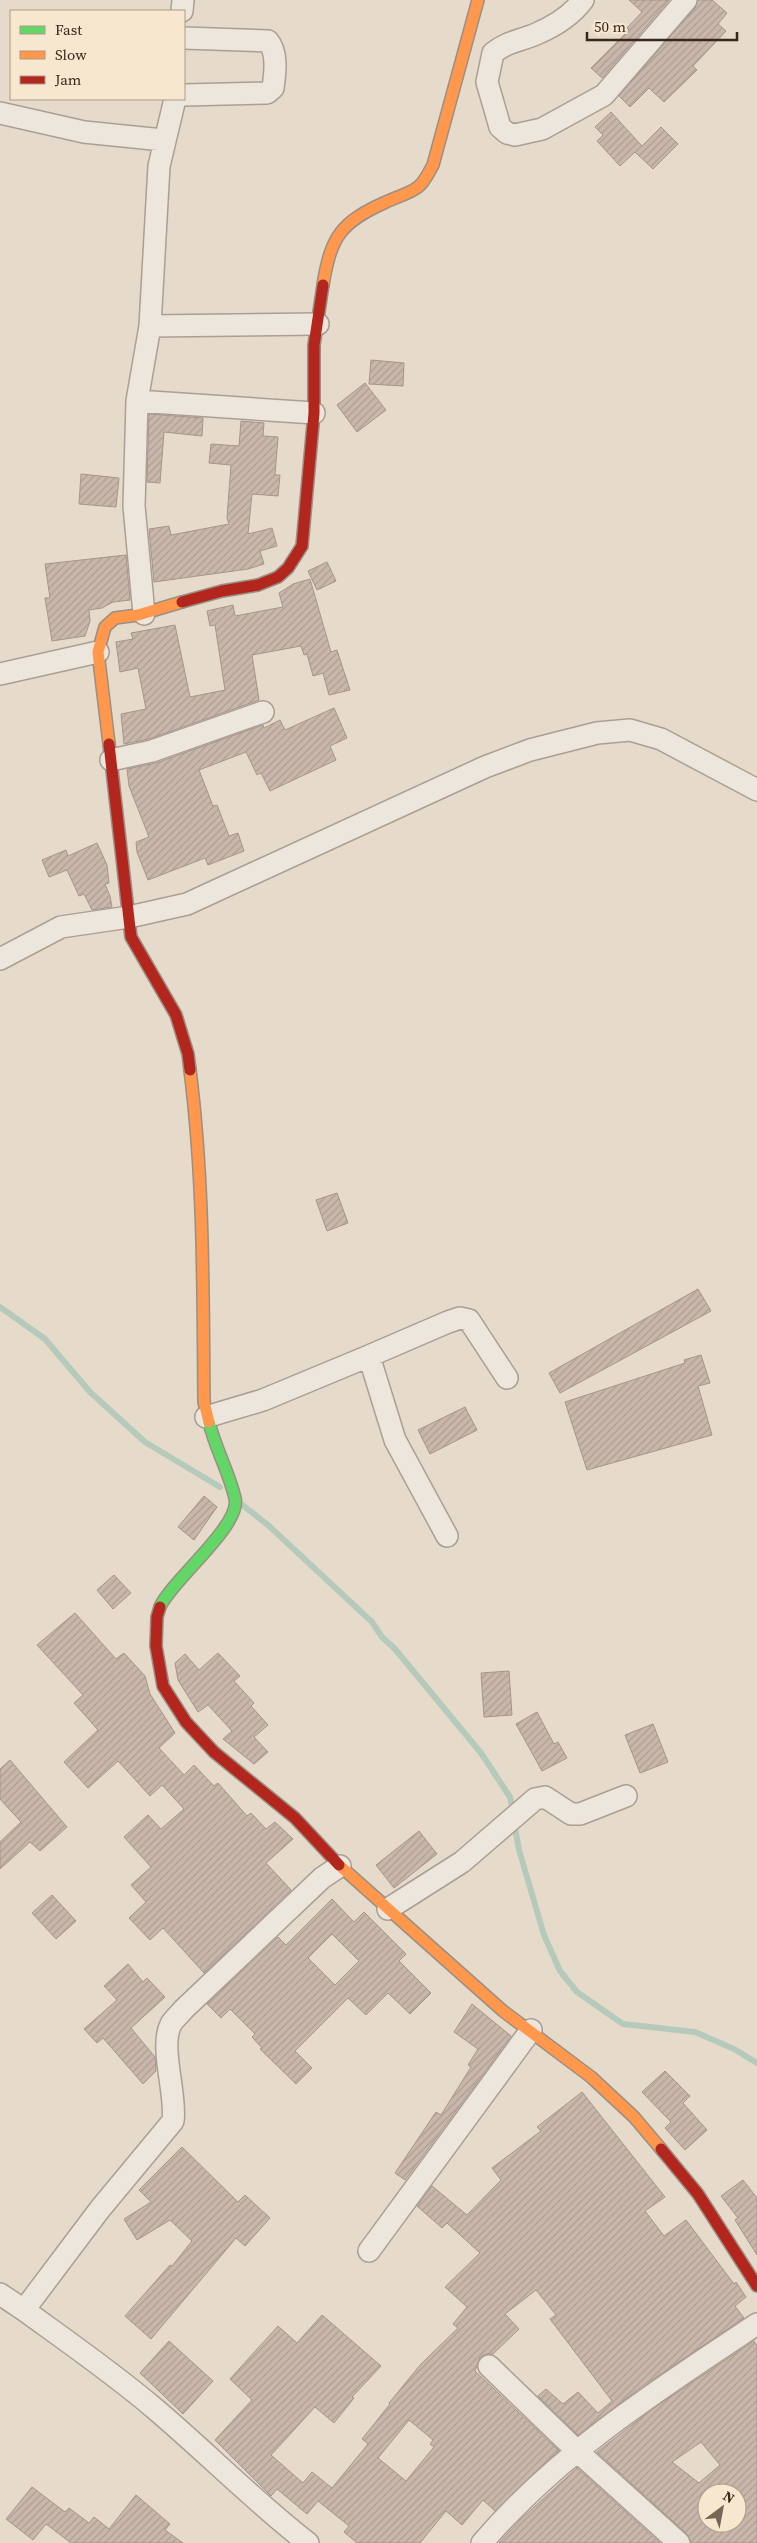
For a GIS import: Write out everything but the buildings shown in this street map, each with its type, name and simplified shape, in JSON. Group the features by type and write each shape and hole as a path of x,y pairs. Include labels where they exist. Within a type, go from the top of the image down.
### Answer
{"street":[{"path":"478,0 468,42 430,171 419,187 363,212 344,228 334,241 328,256 314,345 314,412 302,546 288,568 278,577 258,585 222,591 144,614 116,618 105,627 98,652 131,937 176,1015 188,1054 197,1135 203,1256 206,1417 214,1444 234,1490 236,1506 211,1546 167,1594 157,1617 156,1646 163,1686 186,1722 214,1752 295,1818 340,1866 503,2011 531,2030 591,2077 634,2117 698,2194 757,2286"},
{"path":"584,0 572,13 555,25 535,35 506,43 493,53 487,82 500,127 507,133 516,135 542,129 604,96 686,0"},
{"path":"185,38 268,41 273,52 275,75 273,88 267,93 185,95"},
{"path":"144,614 134,506 137,401 150,326 155,210 163,140 175,100"},
{"path":"0,114 84,132 163,140"},
{"path":"150,326 318,324"},
{"path":"137,401 314,412"},
{"path":"0,674 98,652"},
{"path":"111,760 152,751 263,712"},
{"path":"0,959 61,927 128,917 188,904 485,767 530,750 597,733 630,730 661,739 757,790"},
{"path":"206,1417 263,1400 460,1318 469,1320 507,1378"},
{"path":"369,1356 396,1440 447,1536"},
{"path":"388,1909 462,1862 535,1799 545,1797 571,1814 580,1814 626,1796"},
{"path":"24,2310 76,2240 173,2121 175,2109 169,2073 171,2025 184,2009 322,1878 340,1866"},
{"path":"370,2251 531,2030"},
{"path":"0,2294 153,2407 215,2460 272,2515 308,2543"},
{"path":"482,2543 577,2451 640,2402 757,2324"},
{"path":"489,2366 577,2451 679,2543"}],"waterway":[{"path":"0,1307 45,1339 90,1392 145,1442 220,1487"},
{"path":"241,1504 268,1525 372,1622 382,1637 395,1649 481,1753 510,1797 513,1812"},
{"path":"514,1822 519,1850 544,1935 560,1971 577,1992 623,2024 695,2032 734,2049 757,2063"}],"traffic: fast":[{"path":"160,1607 177,1583 228,1523 234,1509 235,1498 209,1422"}],"traffic: slow":[{"path":"323,285 330,254 335,242 348,224 371,209 411,192 420,185 433,165 478,0"},
{"path":"109,744 98,652 105,627 115,618 138,615 182,602"},
{"path":"190,1070 195,1111 200,1194 204,1402 209,1422"},
{"path":"339,1865 503,2011 591,2077 634,2117 661,2149"}],"traffic: jam":[{"path":"182,602 222,591 258,585 278,577 288,568 302,546 314,413 314,345 323,285"},
{"path":"109,744 131,937 176,1015 188,1054 190,1070"},
{"path":"160,1607 157,1617 156,1646 163,1686 186,1722 214,1752 295,1818 339,1865"},
{"path":"661,2149 698,2194 757,2286"}]}
